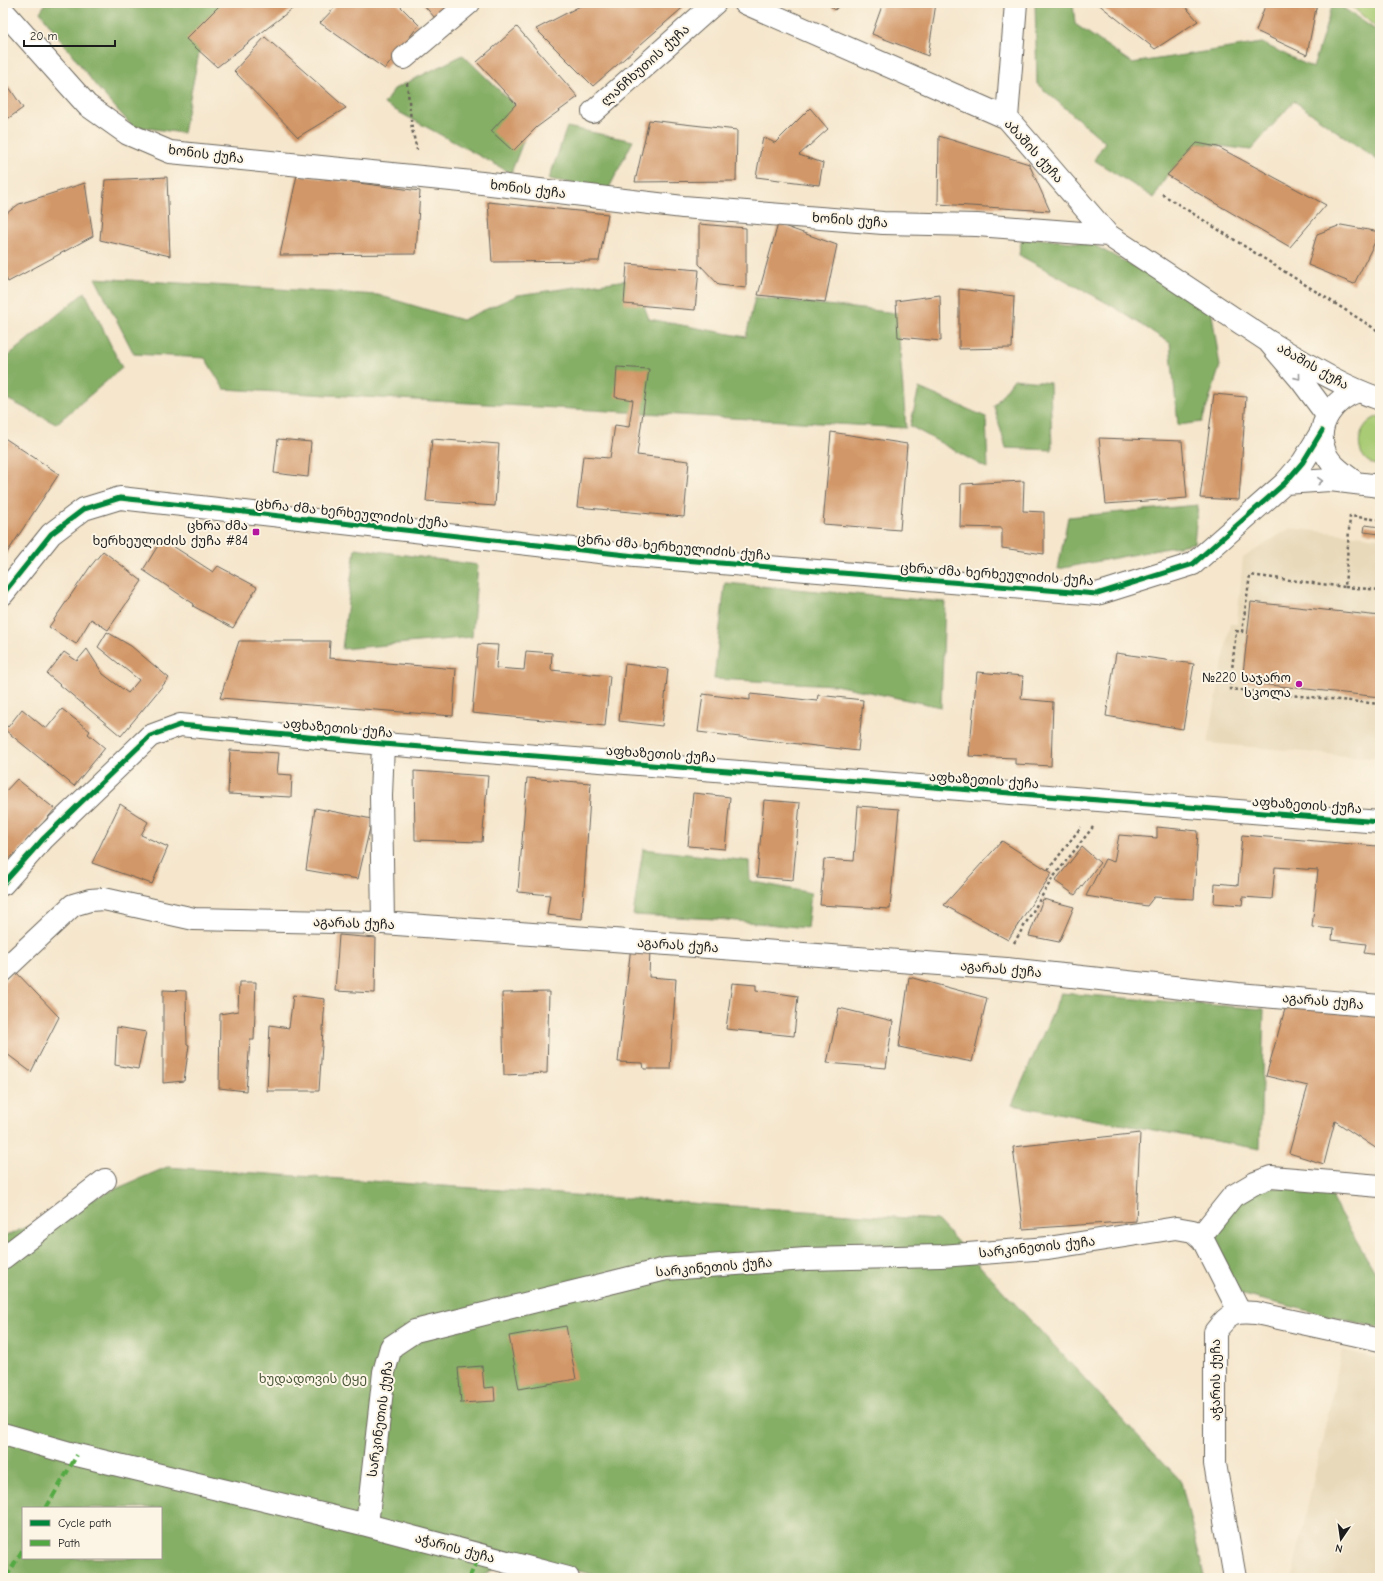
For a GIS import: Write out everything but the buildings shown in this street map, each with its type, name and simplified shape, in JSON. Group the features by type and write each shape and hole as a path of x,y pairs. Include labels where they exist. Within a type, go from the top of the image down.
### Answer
{"street":[{"path":"404,58 469,3"},
{"name":"ლანჩხუთის ქუჩა","path":"593,112 716,3"},
{"name":"აბაშის ქუჩა","path":"745,3 1007,118 1108,235 1268,341 1330,379 1358,391 1380,398"},
{"path":"1007,118 1016,3"},
{"name":"ხონის ქუჩა","path":"3,11 87,105 128,134 170,152 482,183 683,207 883,223 977,225 1108,235"},
{"name":"აბაშის ქუჩა","path":"1268,341 1301,380 1325,423"},
{"name":"ცხრა ძმა ხერხეულიძის ქუჩა","path":"3,594 51,534 84,509 120,498 634,556 1097,594 1194,564 1285,483 1303,462 1336,404 1348,395 1358,391"},
{"path":"1325,423 1324,449 1336,468 1355,482"},
{"path":"1285,483 1330,480 1380,486"},
{"name":"აფხაზეთის ქუჩა","path":"3,884 44,838 150,736 180,725 383,744 1380,822"},
{"path":"383,744 381,796 383,923"},
{"name":"აგარას ქუჩა","path":"3,971 73,905 90,900 104,899 194,919 383,923 1007,969 1238,994 1380,1006"},
{"path":"1380,1186 1271,1177 1256,1183 1233,1196 1200,1237 1239,1311 1256,1313 1380,1340"},
{"path":"3,1258 105,1180"},
{"name":"სარკინეთის ქუჩა","path":"366,1525 384,1372 391,1347 414,1331 666,1269 806,1259 956,1255 1048,1248 1176,1228 1193,1231 1200,1237"},
{"name":"აჭარის ქუჩა","path":"1235,1578 1215,1464 1216,1332 1224,1321 1239,1311"},
{"name":"აჭარის ქუჩა","path":"3,1434 77,1455 366,1525 568,1578"}],"path":[{"path":"404,58 412,128 419,156"},
{"path":"1162,194 1380,332"},
{"path":"1345,587 1350,516 1380,520"},
{"path":"1380,590 1250,575 1242,632 1236,631 1230,690 1380,704"},
{"path":"1048,870 1081,827"},
{"path":"1012,946 1028,916 1052,879 1089,831"}],"shaded area":[{"name":"№220 საჯარო სკოლა","path":"1290,528 1380,538 1380,759 1208,743 1230,624 1237,624 1243,558"},
{"path":"1342,1350 1380,1359 1380,1578 1292,1578"}],"green space":[{"path":"46,3 234,3 203,33 183,133 132,126 96,86 40,12"},
{"path":"1035,3 1073,3 1075,24 1132,63 1262,43 1313,68 1333,3 1336,3 1380,33 1380,162 1294,101 1251,150 1197,143 1167,175 1154,198 1094,160 1105,142 1037,84"},
{"path":"1348,3 1380,3 1380,31"},
{"path":"463,55 531,121 511,173 384,104 394,89"},
{"path":"567,127 633,141 608,190 549,179"},
{"path":"1022,237 1092,244 1211,308 1220,366 1202,422 1178,425 1170,343 1109,304 1019,255"},
{"path":"95,278 378,295 462,320 518,295 634,279 649,319 746,337 755,297 897,313 906,428 224,389 205,358 134,354"},
{"path":"85,292 122,368 56,424 3,397 3,360"},
{"path":"1014,379 1050,383 1052,450 1006,448 994,406"},
{"path":"919,388 986,417 988,469 910,426"},
{"path":"1380,416 1380,466 1371,463 1364,458 1359,442 1365,426 1371,420"},
{"path":"1198,505 1194,543 1058,569 1068,517"},
{"path":"355,548 478,565 472,637 342,649"},
{"path":"725,583 945,602 941,707 835,685 714,679"},
{"path":"643,849 749,861 750,881 811,893 807,928 716,919 633,915"},
{"path":"1061,993 1264,1009 1260,1149 1012,1105"},
{"name":"ხუდადოვის ტყე","path":"167,1167 937,1220 1181,1482 1205,1578 609,1578 513,1556 480,1578 3,1578 3,1237"},
{"path":"1260,1187 1330,1191 1337,1208 1380,1280 1380,1328 1239,1294 1211,1232 1239,1199"}],"marked path":[{"path":"47,1507 77,1455"},
{"path":"6,1578 22,1551"},
{"path":"469,1578 480,1555"}],"cycle path":[{"path":"3,594 51,534 84,509 120,498 635,556 1097,594 1193,564 1285,483 1303,462 1322,431"},
{"path":"3,884 44,838 150,736 180,725 383,744 1380,822"}],"place":[{"name":"ცხრა ძმა ხერხეულიძის ქუჩა #84","path":"256,532"},
{"name":"№220 საჯარო სკოლა","path":"1299,684"}]}
